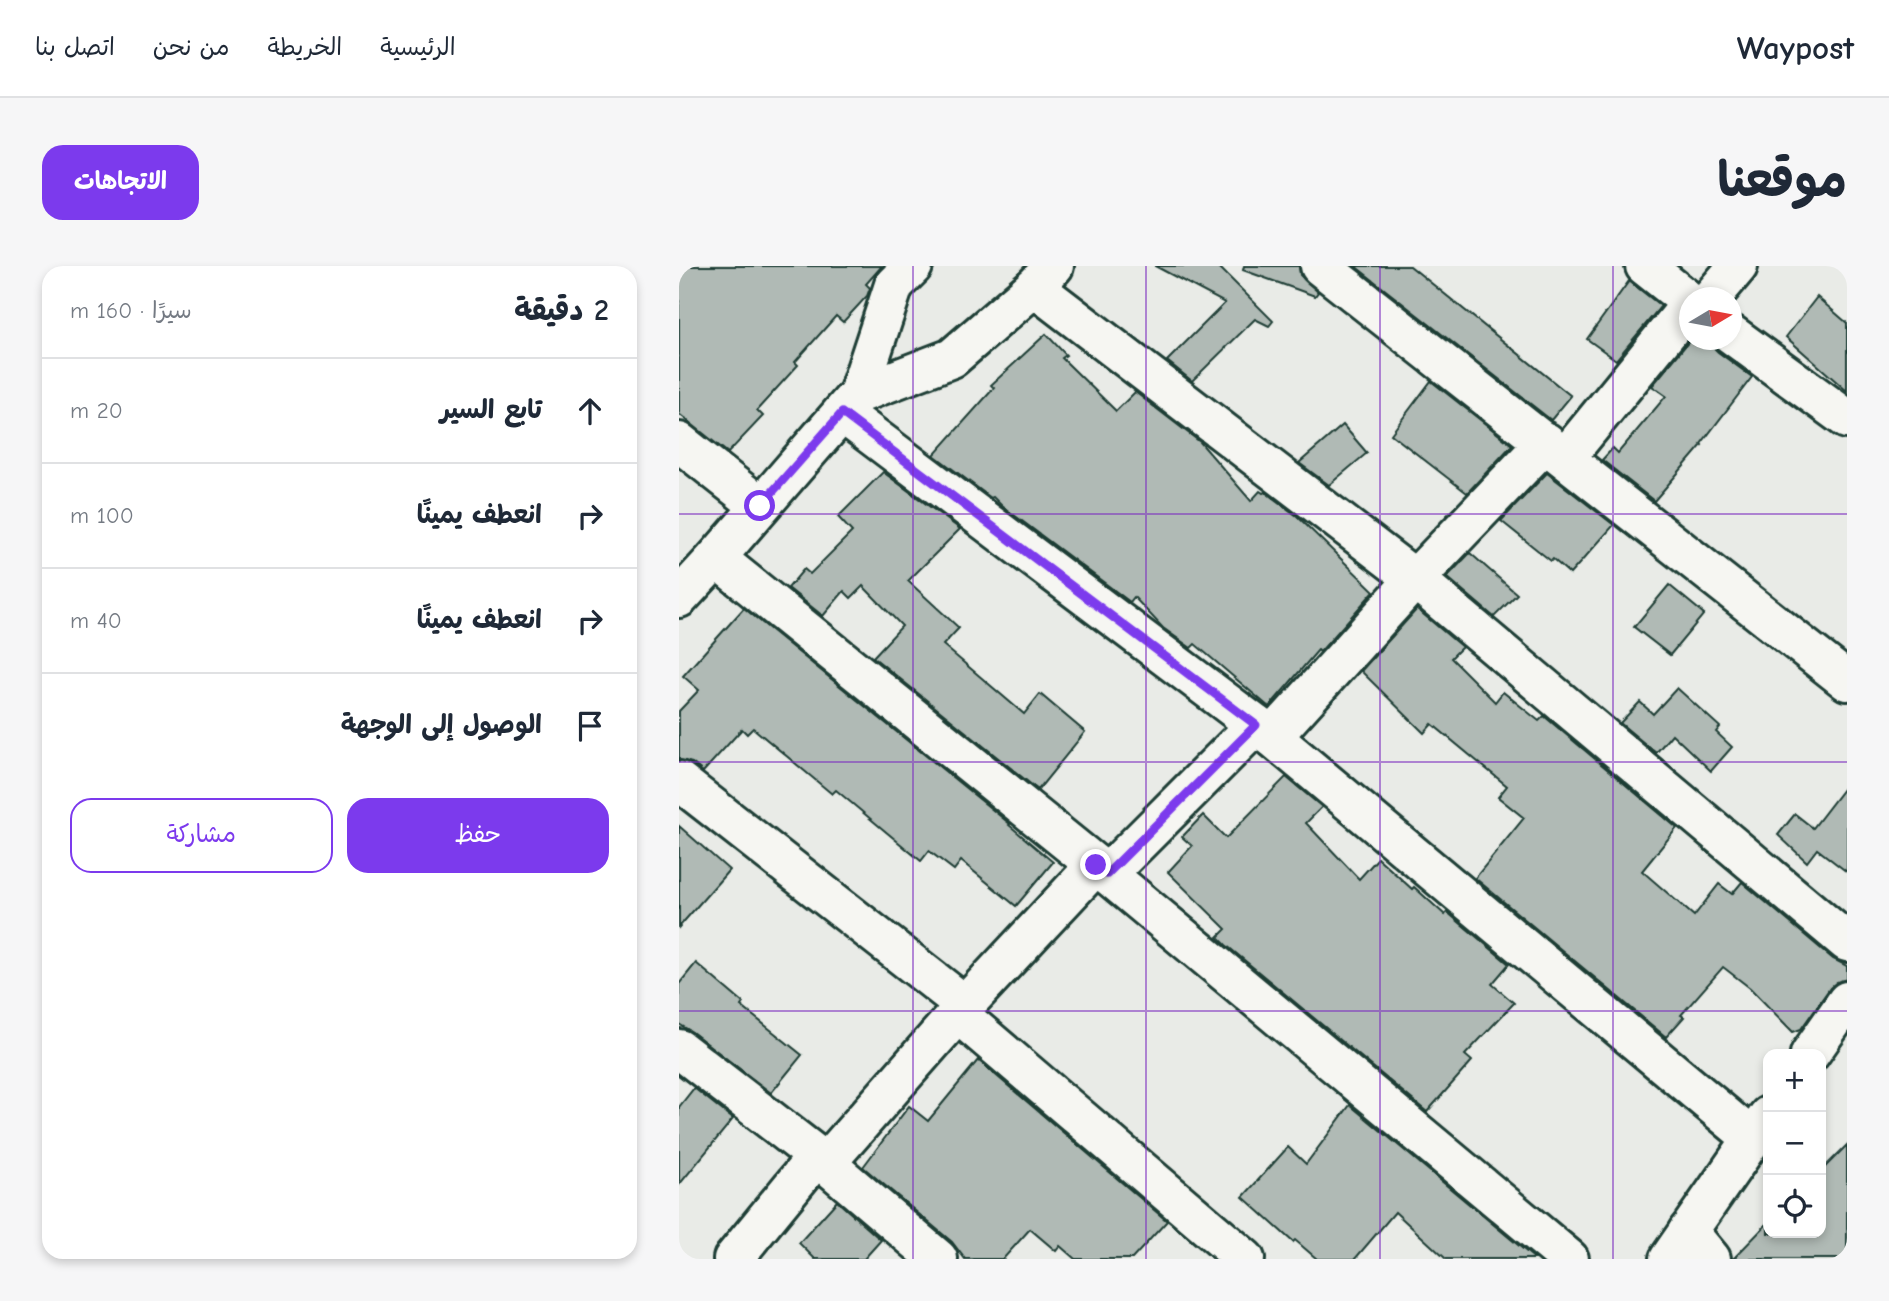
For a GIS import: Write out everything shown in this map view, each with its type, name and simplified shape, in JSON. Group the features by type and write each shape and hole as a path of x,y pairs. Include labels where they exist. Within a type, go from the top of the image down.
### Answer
{"street":[{"path":"679,598 850,403 894,285 913,266"},
{"path":"1320,266 1847,681"},
{"path":"1645,266 1679,295"},
{"path":"1720,287 1738,266"},
{"path":"850,403 952,358 1044,276 1415,579 1847,942"},
{"path":"733,1259 961,1009 1102,870 1264,731 1415,579 1555,450 1679,315"},
{"path":"1742,342 1847,419"},
{"path":"850,403 1760,1128 1690,1250"},
{"path":"679,442 760,506"},
{"path":"716,558 1102,870 1569,1259"},
{"path":"679,781 961,1009 1245,1259"},
{"path":"1814,1049 1847,1002"},
{"path":"679,1049 822,1159 938,1259"}],"building":[{"path":"679,266 882,266 866,284 870,288 867,296 843,322 836,316 795,362 798,365 757,410 763,416 728,453 679,414"},
{"path":"1155,266 1218,266 1273,321 1269,326 1255,319 1192,381 1167,361 1225,303"},
{"path":"1244,266 1299,266 1300,275 1318,292 1315,296 1243,270"},
{"path":"1355,266 1410,266 1571,396 1551,420"},
{"path":"1629,281 1661,306 1616,360 1587,339"},
{"path":"1817,297 1847,323 1847,391 1786,337"},
{"path":"1046,334 1066,355 1062,358 1116,411 1135,392 1200,442 1251,501 1260,491 1265,492 1297,516 1374,591 1269,707 1195,644 1191,648 1163,628 1134,597 1130,602 934,455 994,388 991,385"},
{"path":"1682,350 1716,350 1752,377 1702,445 1654,501 1602,460 1613,448 1618,453 1666,396 1652,386"},
{"path":"1431,381 1512,445 1467,493 1391,434"},
{"path":"1343,425 1367,453 1329,485 1299,463"},
{"path":"883,472 960,529 908,581 959,628 943,645 1024,714 1040,694 1085,732 1038,790 873,657 902,626 863,586 851,598 844,591 823,616 788,588 804,569 810,574 852,532 838,517"},
{"path":"1547,473 1614,525 1570,574 1501,521"},
{"path":"1470,553 1517,594 1494,617 1447,577"},
{"path":"1669,585 1704,614 1670,655 1634,627"},
{"path":"744,608 1053,862 1016,906 961,861 954,870 929,851 921,861 836,790 832,794 753,728 747,734 742,729 703,772 692,763 679,760 679,711 699,690 683,676"},
{"path":"1417,609 1462,647 1451,658 1495,702 1503,692 1539,721 1544,716 1677,828 1642,871 1694,916 1719,884 1732,894 1742,882 1833,959 1847,966 1847,979 1830,988 1801,1029 1793,1032 1750,988 1723,967 1681,1015 1684,1017 1666,1037 1475,878 1524,818 1498,797 1507,786 1432,724 1424,733 1361,671"},
{"path":"1677,688 1720,727 1716,732 1732,747 1711,771 1672,734 1656,753 1620,723 1640,702 1653,714"},
{"path":"1286,777 1322,807 1306,823 1359,879 1378,858 1412,889 1414,887 1445,915 1447,912 1509,964 1492,984 1514,1003 1465,1055 1472,1061 1427,1112 1226,945 1218,937 1226,929 1168,872 1192,846 1182,837 1203,815 1226,838"},
{"path":"1847,784 1847,872 1817,849 1807,862 1778,835 1795,814 1813,828"},
{"path":"679,826 729,870 679,927"},
{"path":"696,963 743,1003 741,1006 802,1055 771,1093 679,1024 679,984"},
{"path":"978,1060 1167,1221 1132,1259 1075,1259 1060,1246 1056,1251 1030,1229 1003,1259 965,1259 952,1242 863,1167 909,1106 928,1121"},
{"path":"694,1088 733,1119 679,1185 679,1107"},
{"path":"1350,1105 1535,1259 1446,1259 1395,1212 1355,1259 1317,1259 1295,1240 1293,1242 1243,1197 1288,1147 1306,1164"},
{"path":"1847,1145 1847,1259 1733,1259 1763,1228 1763,1238 1826,1238 1826,1166"},
{"path":"837,1201 881,1240 864,1259 815,1259 799,1243"}],"route":[{"path":"760,506 842,413 1256,725 1107,874 1096,865"}]}
